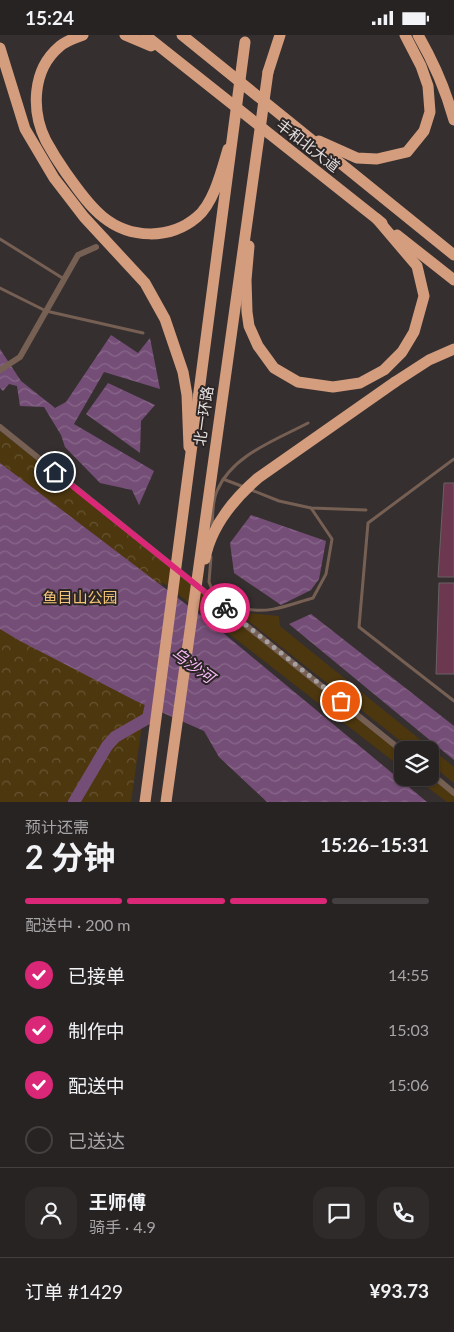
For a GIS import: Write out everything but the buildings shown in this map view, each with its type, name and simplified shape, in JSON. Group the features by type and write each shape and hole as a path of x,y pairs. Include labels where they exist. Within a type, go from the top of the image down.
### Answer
{"highway":[{"path":"83,35 60,46 51,55 43,68 35,101 38,121 46,140 58,160 87,201 103,217 117,226 132,232 150,235 168,233 198,216 211,196 221,172 234,128"},
{"path":"125,35 143,42 176,60"},
{"name":"丰和北大道","path":"145,35 454,280"},
{"name":"丰和北大道","path":"182,35 454,255"},
{"name":"北一环路","path":"166,802 272,35"},
{"path":"268,72 280,35"},
{"path":"307,136 357,158 377,159 406,152 424,131 430,112 428,86 405,35"},
{"path":"418,35 428,52 454,120"},
{"name":"北一环路","path":"145,802 246,37"},
{"path":"0,48 25,129 54,178 84,217 145,283 166,319 183,372 187,395 189,460"},
{"path":"256,157 246,280 249,326 258,345 274,368 298,382 333,387 360,383 384,370 402,352 414,332 424,296 417,266 377,219"},
{"path":"181,693 193,653 206,556 213,536 240,493 258,478 395,382 429,360 454,349"}],"street":[{"path":"0,370 20,357 78,255 96,247"},
{"path":"0,427 394,745"},
{"path":"439,780 454,793"}],"lane":[{"path":"0,239 64,279"},
{"path":"0,288 46,311 143,333"},
{"path":"308,423 244,458 223,479 214,502 209,581 217,602 228,600 245,609 270,611 313,598 326,574 332,539 311,508"},
{"path":"454,459 368,523 359,627 454,701"},
{"path":"223,479 279,501 311,508 366,509"}],"green space":[{"path":"0,431 394,745 394,762 0,456"},
{"name":"鱼目山公园","path":"0,434 165,564 131,802 0,802"},
{"path":"237,612 279,616 280,626 422,741 401,741"},
{"path":"439,755 454,767 454,783 439,771"},
{"path":"439,780 454,792 454,802 447,802 426,786 439,786"}],"water":[{"path":"111,335 138,353 150,338 160,389 104,372 74,424 154,471 139,505 132,490 100,483 65,447 61,435 44,407 20,406 17,386 9,384 3,391 0,388 0,349 21,381 55,408 66,402"},
{"path":"108,383 155,405 141,421 140,453 86,414"},
{"name":"乌沙河","path":"0,463 216,627 394,775 394,786 408,786 427,802 267,802 219,757 204,731 136,701 0,629"},
{"path":"251,515 326,541 319,579 311,590 281,605 234,573 230,543"},
{"path":"311,614 454,726 454,760 439,748 439,741 431,741 289,624"}],"waterway":[{"path":"74,802 107,746 115,737 148,718 153,695"}],"way so far":[{"path":"225,608 341,701"}],"route":[{"path":"55,472 225,608"}]}
